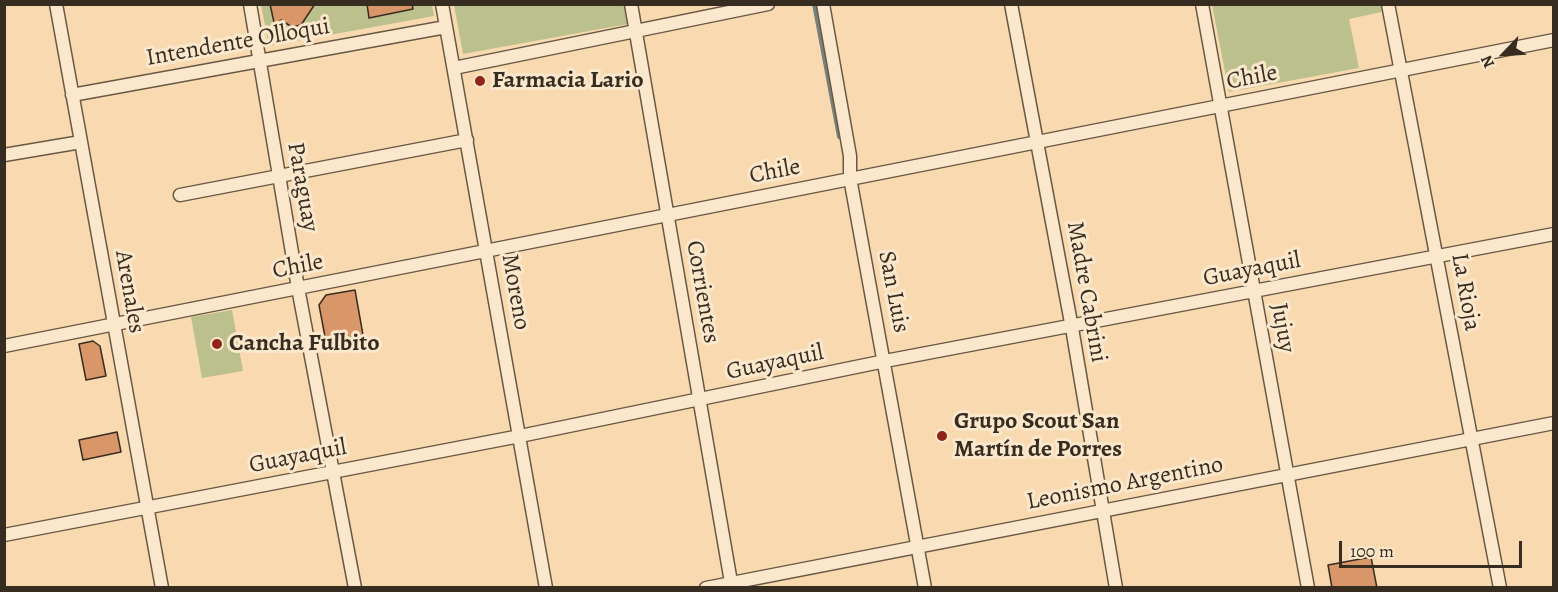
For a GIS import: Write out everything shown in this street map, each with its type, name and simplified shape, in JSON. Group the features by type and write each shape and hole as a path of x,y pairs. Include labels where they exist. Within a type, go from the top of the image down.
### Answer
{"street":[{"name":"Arenales","path":"56,4 162,588"},
{"name":"Paraguay","path":"250,4 298,288 355,588"},
{"name":"Moreno","path":"442,4 546,588"},
{"name":"Corrientes","path":"631,4 732,585"},
{"path":"454,68 768,4"},
{"name":"San Luis","path":"823,4 850,156 850,178 925,588"},
{"name":"Madre Cabrini","path":"1011,4 1072,328 1116,588"},
{"name":"Jujuy","path":"1202,4 1308,588"},
{"name":"La Rioja","path":"1388,4 1500,588"},
{"name":"Intendente Olloqui","path":"72,95 446,27"},
{"name":"Chile","path":"4,346 1554,40"},
{"path":"180,195 467,140"},
{"path":"4,155 81,142"},
{"name":"Guayaquil","path":"4,535 520,436 885,361 1072,328 1554,234"},
{"name":"Leonismo Argentino","path":"706,588 732,585 1287,473 1554,423"}],"green space":[{"path":"261,5 432,5 434,16 269,46"},
{"path":"454,5 624,5 628,24 463,54"},
{"path":"1212,5 1381,5 1382,12 1349,19 1359,68 1229,92"},
{"name":"Cancha Fulbito","path":"232,310 243,371 202,378 191,317"}],"building":[{"path":"270,4 315,4 301,25 292,27 281,20 275,27"},
{"path":"367,4 412,4 413,9 369,18"},
{"path":"355,290 363,335 326,342 319,305 326,295"},
{"path":"93,341 100,346 106,376 86,380 79,344"},
{"path":"117,432 121,452 83,460 79,440"},
{"path":"1371,557 1377,588 1332,588 1328,565"}],"waterway":[{"path":"814,4 839,137"}],"place":[{"name":"Farmacia Lario","path":"480,81"},
{"name":"Cancha Fulbito","path":"217,344"},
{"name":"Grupo Scout San Martín de Porres","path":"942,436"}]}
